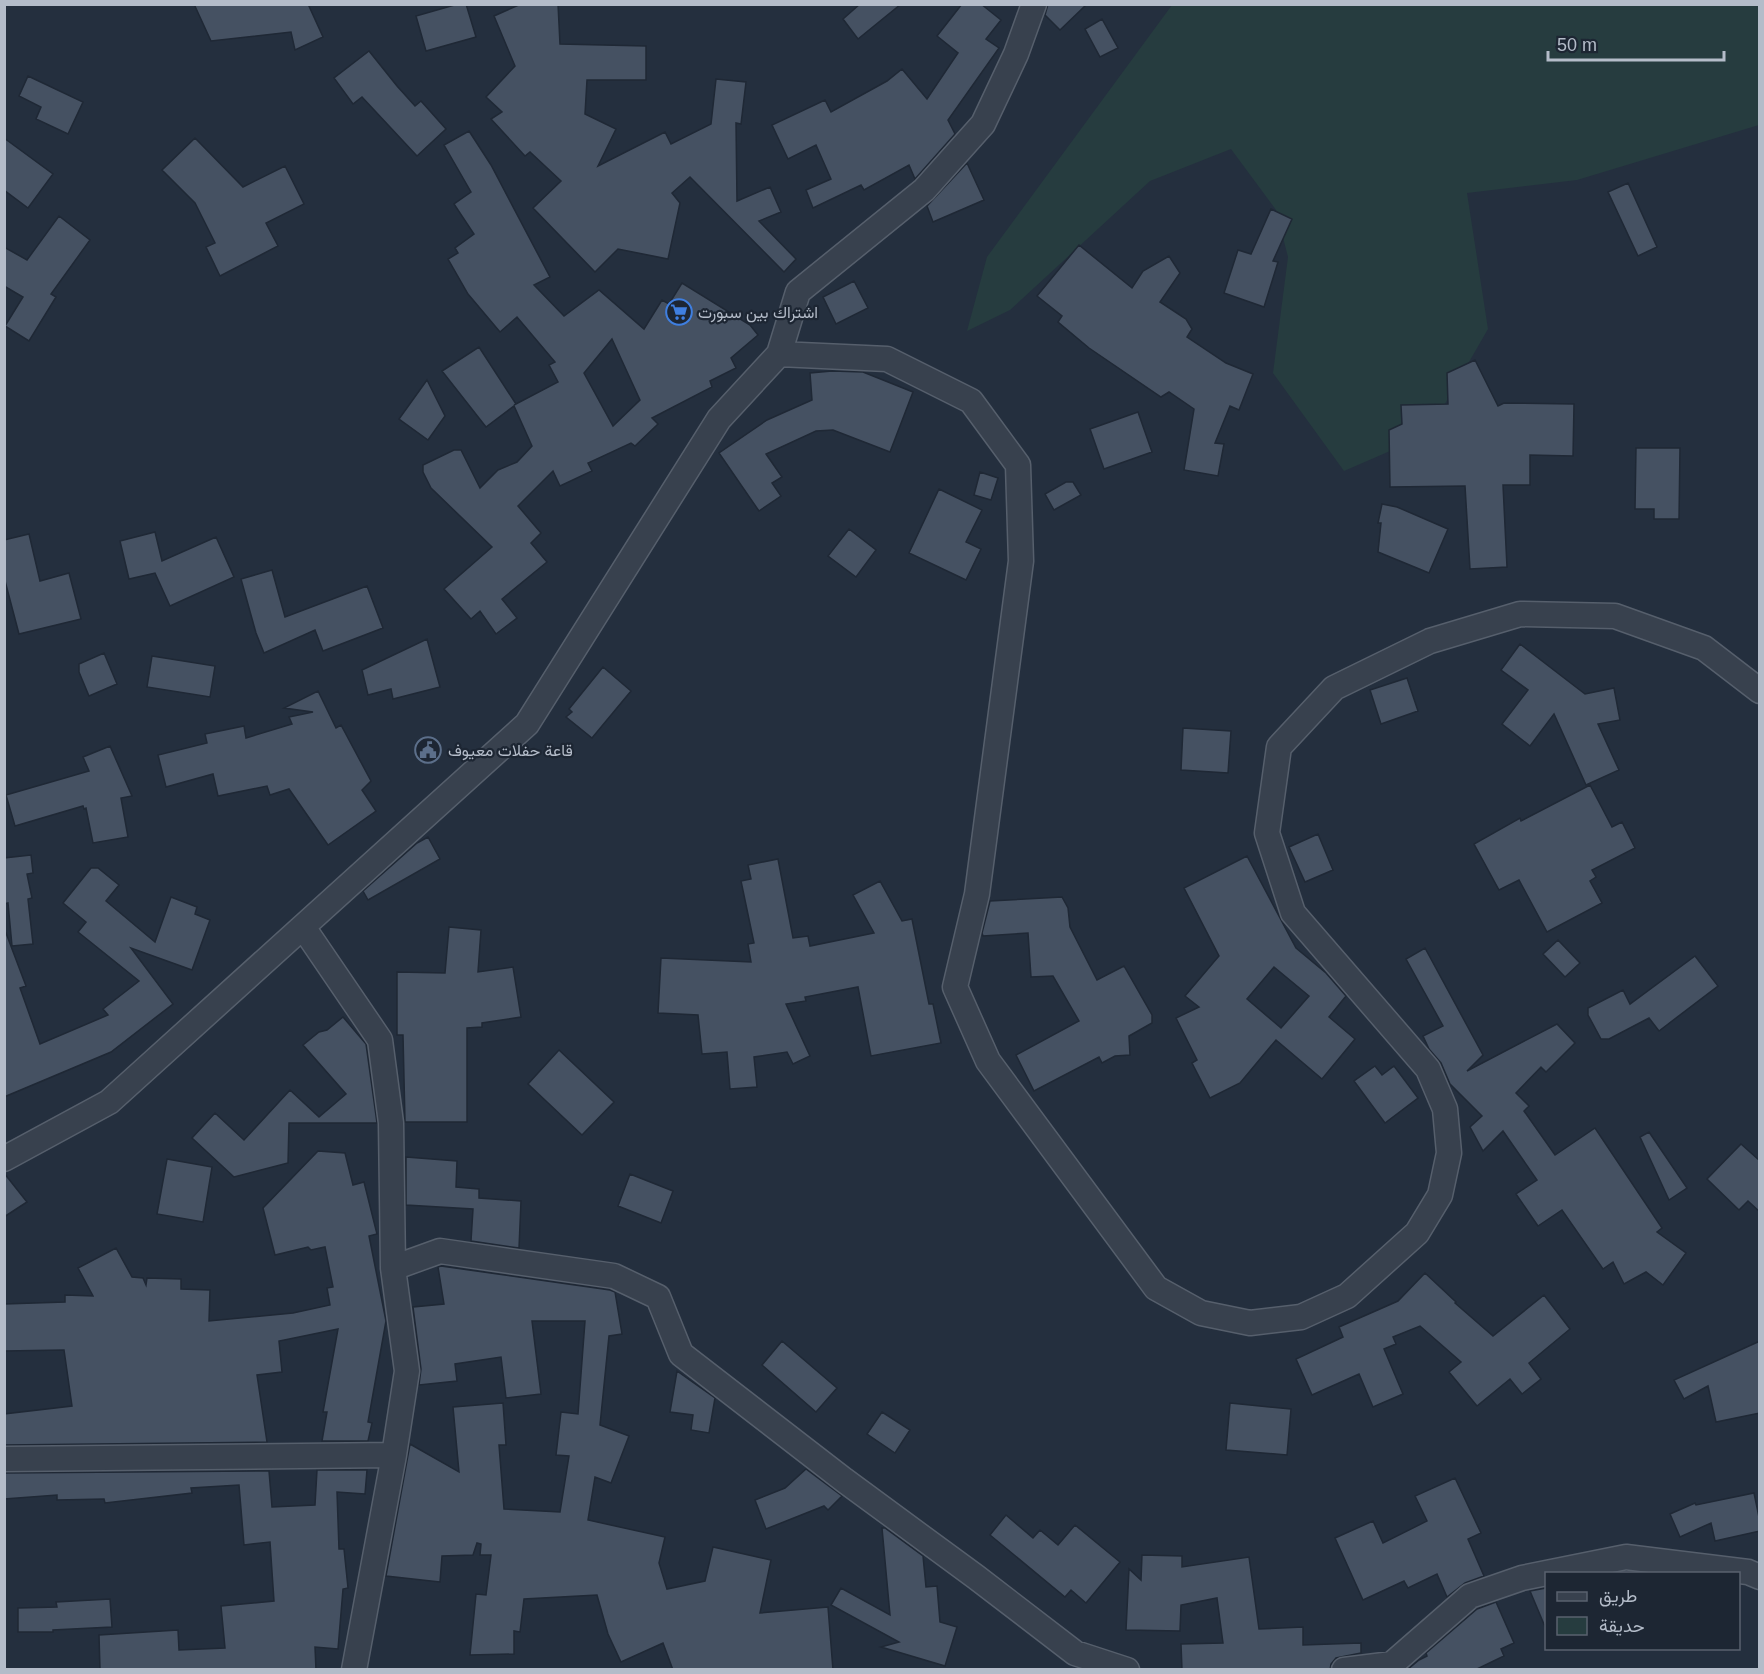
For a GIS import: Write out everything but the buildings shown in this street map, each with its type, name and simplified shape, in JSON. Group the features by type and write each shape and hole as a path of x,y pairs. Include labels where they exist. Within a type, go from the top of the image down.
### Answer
{"street":[{"path":"4,1159 109,1102 527,724 719,419 779,354 798,292 924,189 983,124 1016,54 1035,4"},
{"path":"779,354 887,359 970,401 1018,465 1021,561 977,894 955,987 988,1061 1156,1288 1201,1313 1250,1323 1301,1317 1347,1296 1418,1233 1440,1195 1449,1153 1445,1109 1428,1069 1293,913 1267,833 1279,747 1334,688 1430,641 1521,614 1615,616 1704,648 1760,691"},
{"path":"303,927 380,1040 391,1123 393,1268 407,1371 394,1455 354,1670"},
{"path":"393,1268 440,1251 614,1276 658,1297 681,1354 1075,1653 1127,1670"},
{"path":"4,1459 394,1455"},
{"path":"1552,1572 1626,1557 1748,1572 1760,1577"},
{"path":"1344,1670 1392,1664 1470,1596 1522,1578 1545,1573"}],"green space":[{"path":"1172,5 1759,5 1759,125 1577,180 1467,193 1488,329 1427,435 1344,471 1273,373 1288,257 1276,210 1231,149 1150,181 1010,310 967,331 987,257"}],"place":[{"name":"اشتراك بين سبورت","path":"679,312"},
{"name":"قاعة حفلات معيوف","path":"428,750"}]}
